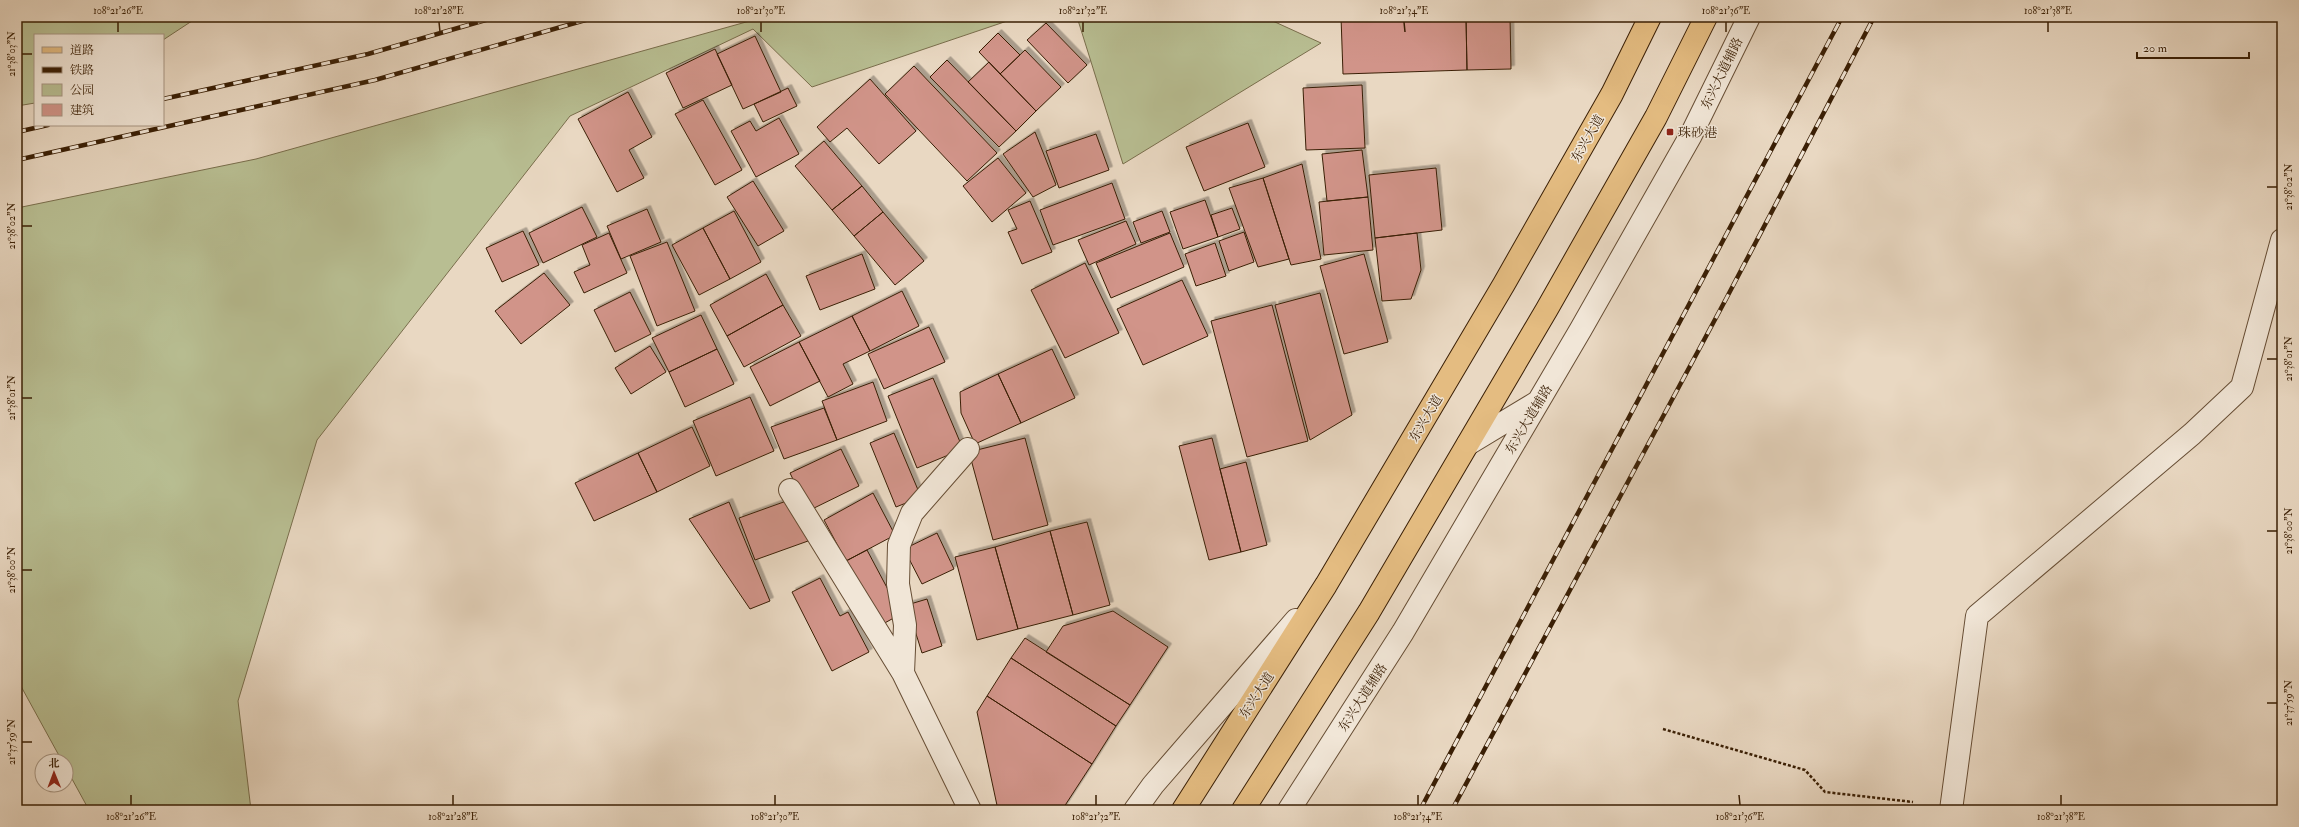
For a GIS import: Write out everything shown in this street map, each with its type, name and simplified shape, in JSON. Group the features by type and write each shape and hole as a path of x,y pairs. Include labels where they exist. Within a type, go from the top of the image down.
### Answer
{"main road":[{"name":"东兴大道","path":"1183,810 1326,585 1504,284 1612,94 1650,17"},
{"path":"1243,810 1369,612 1468,444 1656,117 1706,17"}],"street":[{"name":"东兴大道辅路","path":"1289,810 1403,632 1539,401 1691,135 1749,17"},
{"path":"1951,810 1977,616 2192,434 2242,387 2282,240"},
{"path":"1468,444 1539,401"},
{"path":"902,673 905,625 898,584 898,545 912,513 968,449"},
{"path":"790,490 902,673 970,810"},
{"path":"1135,810 1153,785 1326,585"}],"path":[{"path":"1663,729 1805,770 1825,792 1913,802"}],"green space":[{"path":"17,17 198,17 164,39 164,34 34,34 34,103 17,106"},
{"path":"764,17 1019,17 812,87 753,29 570,116 317,440 238,701 251,810 89,810 74,783 74,753 58,753 17,679 17,208 256,159"},
{"path":"1077,17 1264,17 1321,43 1123,164"}],"building":[{"path":"1341,17 1466,17 1467,70 1343,74"},
{"path":"1466,17 1510,17 1511,69 1467,70"},
{"path":"1046,23 1087,65 1068,83 1027,40"},
{"path":"998,33 1020,55 1000,74 979,52"},
{"path":"755,36 781,92 743,109 717,54"},
{"path":"715,49 732,85 683,108 666,73"},
{"path":"1025,50 1061,87 1036,111 1000,74"},
{"path":"947,60 1016,131 999,147 930,77"},
{"path":"989,62 1036,111 1016,131 968,82"},
{"path":"914,66 997,153 967,181 885,94"},
{"path":"870,79 916,131 879,164 847,128 830,142 817,127"},
{"path":"1362,85 1365,148 1306,150 1303,88"},
{"path":"788,88 797,106 763,122 754,104"},
{"path":"628,92 652,137 629,150 644,178 617,192 578,119"},
{"path":"703,100 742,170 715,185 675,114"},
{"path":"779,118 799,154 756,177 731,131 750,121 756,131"},
{"path":"1248,123 1265,167 1204,191 1186,147"},
{"path":"1035,132 1056,185 1033,197 1003,154"},
{"path":"1096,134 1109,170 1059,188 1046,151"},
{"path":"824,141 862,186 832,210 795,166"},
{"path":"1362,150 1368,197 1327,201 1322,154"},
{"path":"998,158 1026,193 992,222 963,186"},
{"path":"1302,164 1321,259 1291,265 1263,178"},
{"path":"1436,168 1442,230 1375,238 1369,175"},
{"path":"1263,178 1289,259 1258,267 1229,188"},
{"path":"753,181 784,231 758,246 727,197"},
{"path":"1112,183 1125,219 1053,245 1040,210"},
{"path":"862,186 883,212 854,236 832,210"},
{"path":"1368,197 1373,250 1324,255 1319,202"},
{"path":"1205,200 1218,237 1183,249 1170,212"},
{"path":"1030,201 1052,252 1022,264 1008,232 1017,229 1008,210"},
{"path":"582,207 597,237 543,263 529,233"},
{"path":"1232,208 1240,229 1218,237 1211,215"},
{"path":"647,209 661,242 621,259 607,226"},
{"path":"734,211 761,262 730,279 703,228"},
{"path":"1162,211 1170,232 1141,243 1133,222"},
{"path":"883,212 924,261 895,285 854,236"},
{"path":"1126,221 1136,244 1089,265 1078,240"},
{"path":"703,228 730,279 699,295 672,245"},
{"path":"523,231 539,265 502,282 486,248"},
{"path":"1244,232 1254,262 1229,271 1219,241"},
{"path":"609,233 627,273 584,293 574,272 590,265 582,245"},
{"path":"1170,233 1184,267 1111,298 1096,263"},
{"path":"1417,233 1421,270 1411,299 1382,301 1375,238"},
{"path":"667,242 695,311 657,326 630,256"},
{"path":"1215,243 1226,276 1196,286 1185,254"},
{"path":"862,254 875,289 820,310 806,276"},
{"path":"1364,254 1388,342 1344,354 1320,266"},
{"path":"1085,263 1119,333 1065,358 1031,290"},
{"path":"544,273 570,305 521,344 495,311"},
{"path":"766,274 783,305 727,336 710,305"},
{"path":"1182,280 1208,336 1143,365 1117,309"},
{"path":"902,291 919,326 870,351 852,316"},
{"path":"630,292 651,334 615,352 594,310"},
{"path":"1320,293 1352,415 1310,440 1275,305"},
{"path":"783,305 801,336 744,367 727,336"},
{"path":"1272,305 1308,441 1247,457 1211,321"},
{"path":"701,315 717,349 669,372 652,338"},
{"path":"852,316 870,351 843,364 853,384 828,397 799,342"},
{"path":"929,327 945,362 884,389 868,354"},
{"path":"799,342 820,381 770,406 750,367"},
{"path":"650,346 666,372 631,394 615,368"},
{"path":"717,349 734,384 685,407 669,372"},
{"path":"1052,349 1075,398 1021,423 998,374"},
{"path":"998,374 1021,423 975,444 961,413 960,392"},
{"path":"933,378 963,449 917,468 888,396"},
{"path":"873,382 887,421 837,440 822,401"},
{"path":"750,397 774,451 716,476 693,421"},
{"path":"824,408 837,440 784,459 771,427"},
{"path":"692,427 710,466 657,492 638,453"},
{"path":"894,433 921,497 896,507 870,443"},
{"path":"1025,438 1048,525 993,540 969,452"},
{"path":"1212,438 1241,552 1209,560 1179,446"},
{"path":"841,449 859,486 808,511 790,473"},
{"path":"638,453 657,492 594,521 575,483"},
{"path":"1246,462 1267,545 1241,552 1220,469"},
{"path":"873,493 895,535 846,561 824,520"},
{"path":"792,499 808,541 755,560 739,518"},
{"path":"729,502 770,601 750,609 689,519"},
{"path":"1087,522 1110,605 1073,615 1050,531"},
{"path":"1050,531 1073,615 1018,629 995,547"},
{"path":"937,533 954,569 922,584 904,549"},
{"path":"995,547 1018,629 977,640 955,557"},
{"path":"867,550 901,614 881,625 846,561"},
{"path":"820,578 840,616 848,612 869,652 832,671 792,592"},
{"path":"927,599 942,646 922,653 907,605"},
{"path":"1113,611 1168,647 1130,705 1046,652 1063,626"},
{"path":"1025,638 1130,705 1116,726 1011,658"},
{"path":"1011,658 1116,726 1092,764 987,696"},
{"path":"987,696 1092,764 1062,810 998,810 977,712"}],"railway":[{"path":"164,99 368,54 496,17"},
{"path":"17,160 375,80 596,17"},
{"path":"1420,810 1842,17"},
{"path":"1452,810 1726,299 1874,17"},
{"path":"17,132 44,126"}],"place":[{"name":"珠砂港","path":"1670,132"}]}
